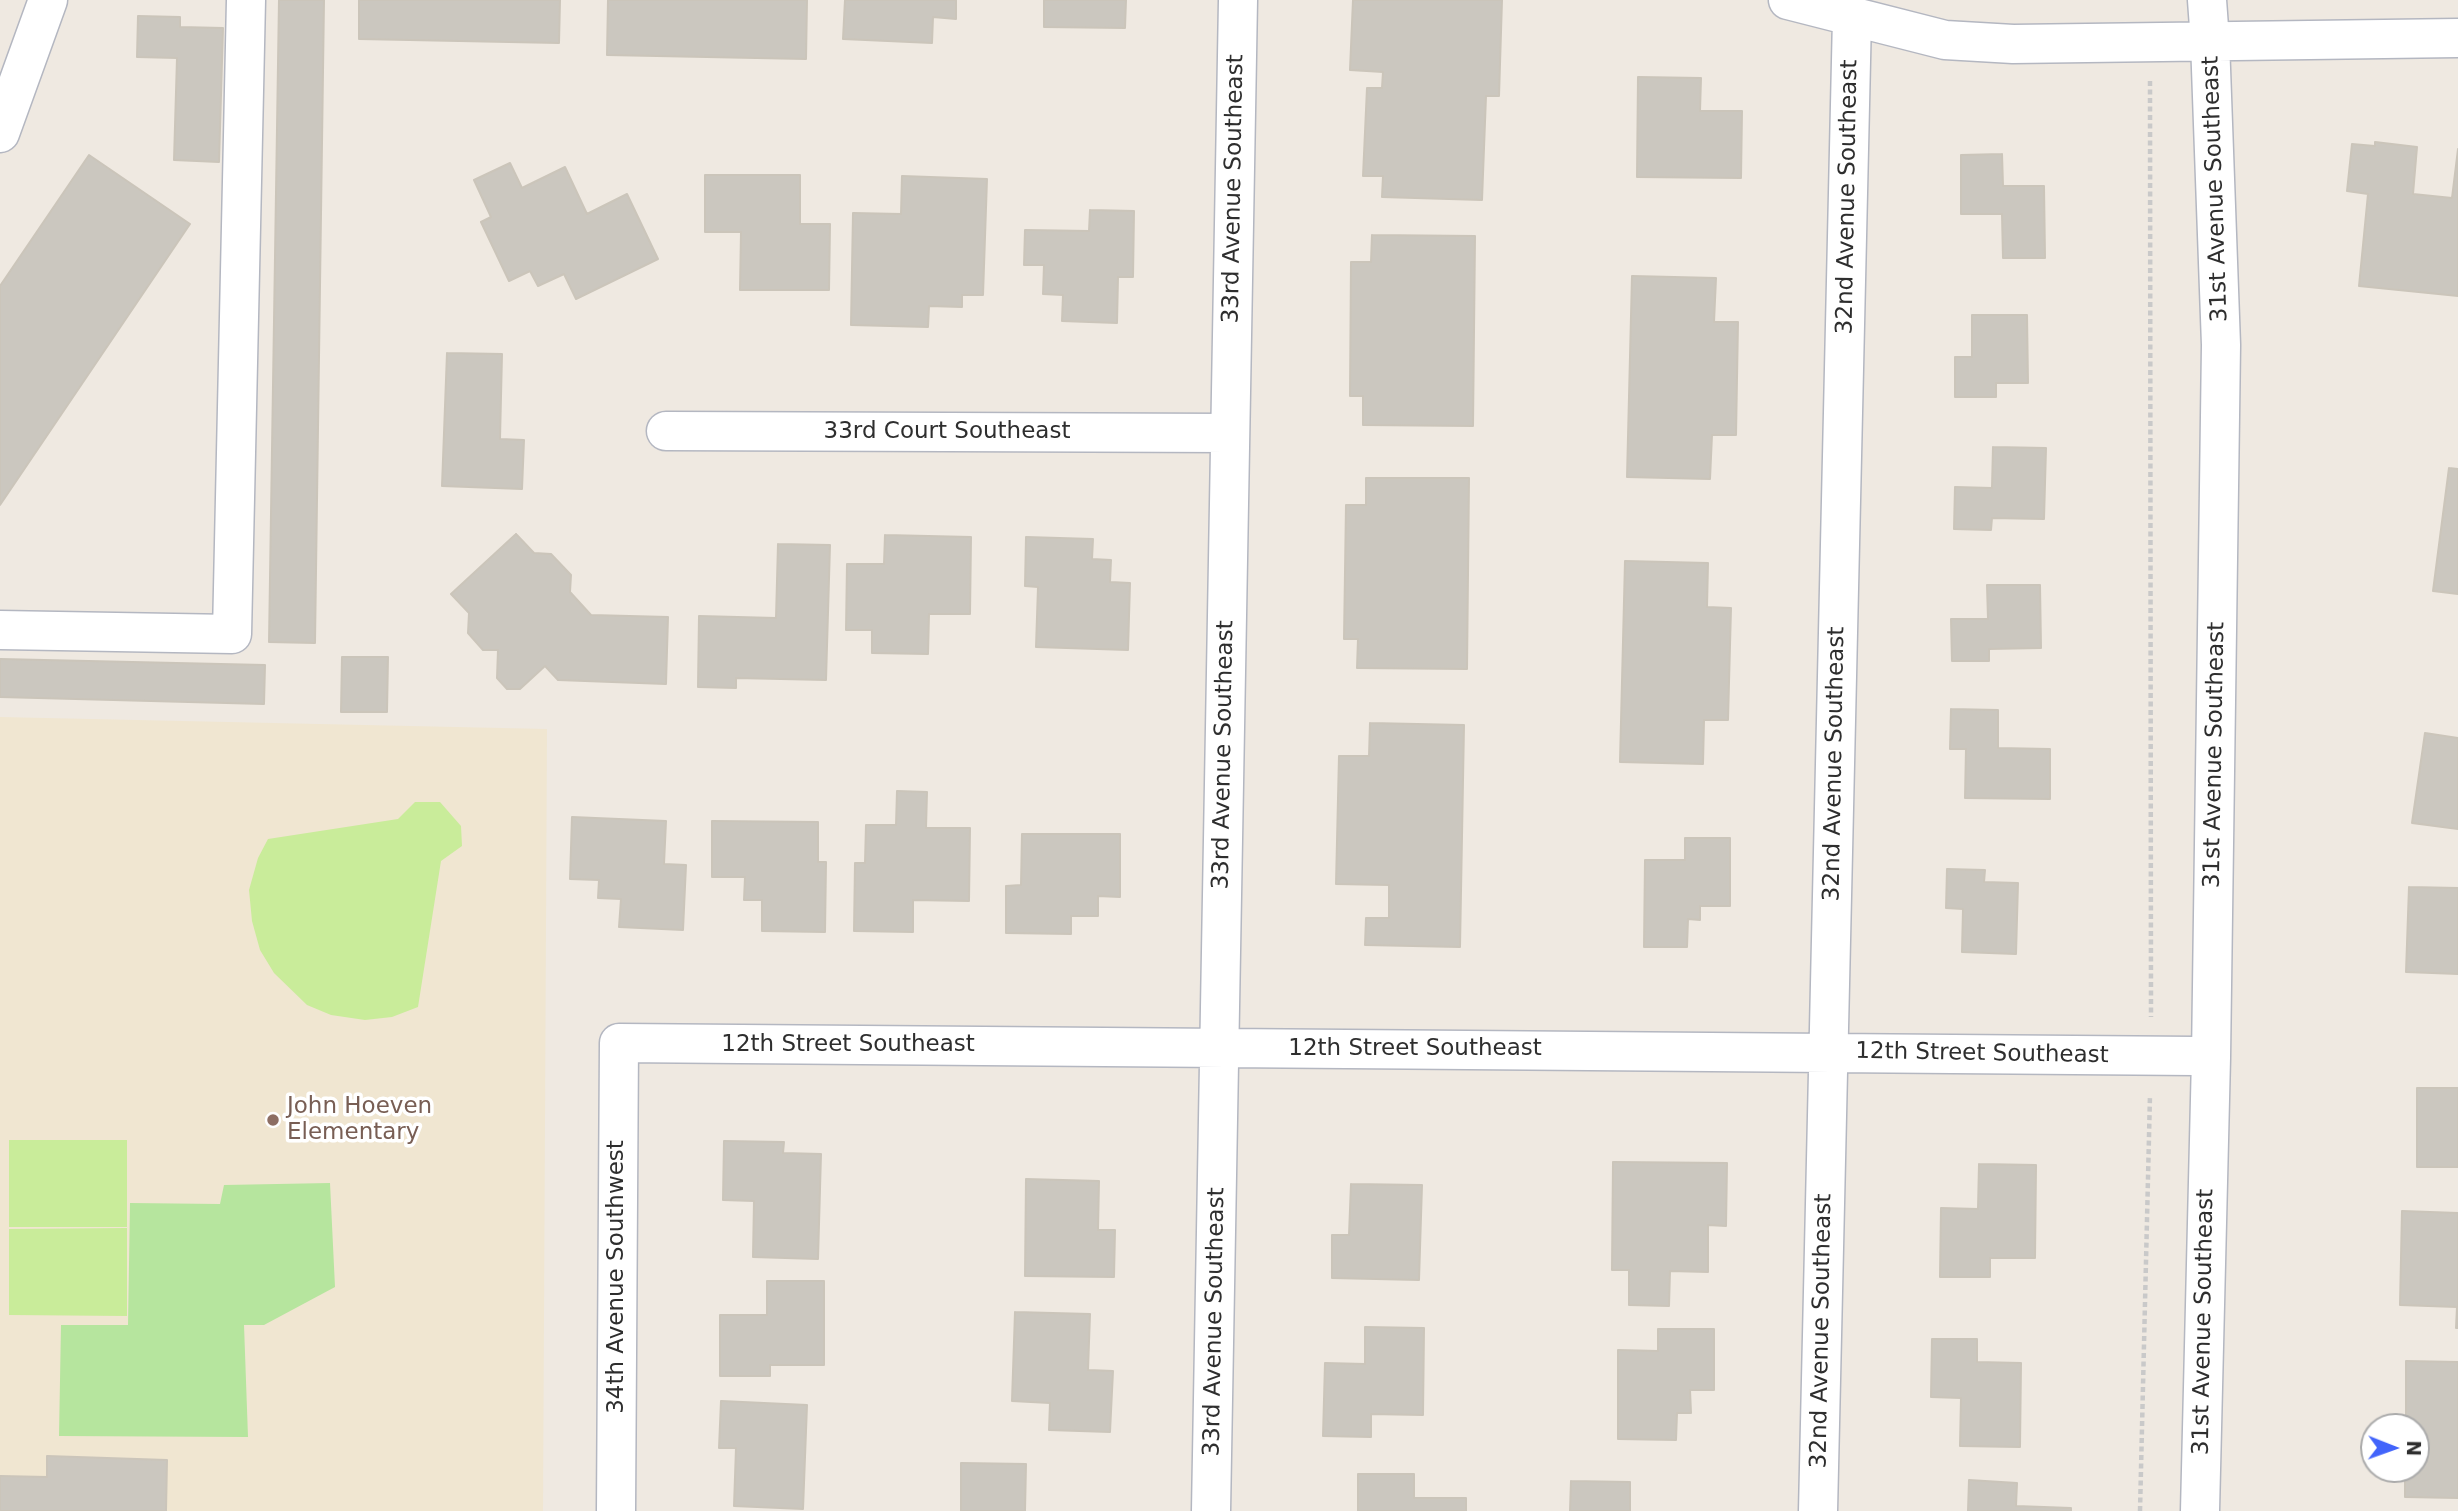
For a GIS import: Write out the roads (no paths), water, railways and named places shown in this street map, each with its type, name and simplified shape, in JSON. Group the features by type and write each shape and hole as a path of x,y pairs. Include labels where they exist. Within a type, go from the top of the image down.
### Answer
{"street":[{"path":"0,133 48,0"},
{"path":"0,630 232,634 246,0"},
{"name":"33rd Avenue Southeast","path":"1211,1511 1238,0"},
{"path":"1788,0 1945,40 2012,44 2458,38"},
{"name":"31st Avenue Southeast","path":"2200,1511 2211,1058 2221,345 2207,0"},
{"name":"32nd Avenue Southeast","path":"1818,1511 1852,17"},
{"name":"33rd Court Southeast","path":"666,431 1229,433"},
{"name":"12th Street Southeast","path":"619,1043 2151,1055 2211,1058"},
{"name":"34th Avenue Southwest","path":"616,1511 619,1043"}],"place":[{"name":"John Hoeven Elementary","path":"273,1120"}]}
